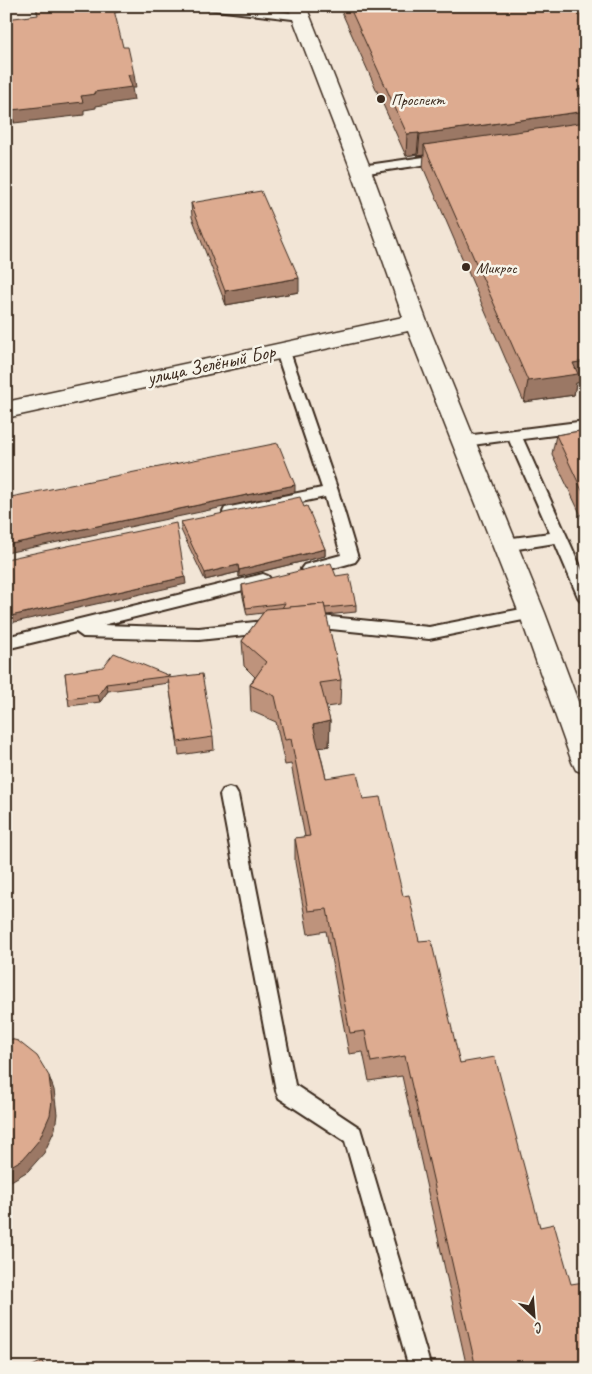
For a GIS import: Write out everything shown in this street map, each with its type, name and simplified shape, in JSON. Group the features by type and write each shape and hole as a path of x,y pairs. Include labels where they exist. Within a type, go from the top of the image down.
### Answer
{"street":[{"path":"299,12 361,170 416,322 532,613 586,762"},
{"name":"улица Зелёный Бор","path":"6,410 282,349 416,322"}],"lane":[{"path":"84,12 123,6"},
{"path":"207,6 299,12"},
{"path":"361,170 460,156"},
{"path":"282,349 330,491 350,558 292,573"},
{"path":"465,441 586,426"},
{"path":"514,435 586,597"},
{"path":"216,515 330,491"},
{"path":"505,545 559,537"},
{"path":"6,643 273,578"},
{"path":"63,630 199,634 321,622 429,633 532,613"},
{"path":"229,794 286,1091 353,1135 420,1368"}],"building":[{"path":"56,6 113,6 123,47 128,47 134,74 128,75 132,87 94,92 95,94 81,96 83,102 12,110 12,108 6,109 6,19 38,15 37,9"},
{"path":"349,6 586,6 586,88 577,90 586,105 586,111 420,134 407,134"},
{"path":"586,122 586,361 573,363 578,374 528,381 424,145"},
{"path":"261,191 299,278 225,291 191,203"},
{"path":"586,430 586,499 556,435"},
{"path":"278,443 295,485 6,545 6,498"},
{"path":"300,497 304,507 307,506 325,549 239,570 238,565 205,573 181,522"},
{"path":"176,523 185,577 6,617 6,559"},
{"path":"331,563 336,576 349,574 356,605 325,608 324,604 282,608 285,603 246,608 242,585"},
{"path":"324,604 341,680 320,683 330,721 313,725 326,778 357,773 363,799 380,797 403,896 409,895 419,941 431,940 460,1063 495,1057 540,1227 554,1224 571,1284 584,1282 586,1289 586,1368 476,1368 405,1056 371,1062 365,1031 350,1033 327,909 308,911 295,838 310,836 291,739 285,740 275,696 250,685 266,662 242,641 266,609"},
{"path":"114,653 170,676 106,684 98,695 68,699 65,673 103,667"},
{"path":"202,674 213,737 178,742 168,678"},
{"path":"6,1038 18,1041 37,1056 49,1076 52,1101 50,1115 39,1140 23,1159 6,1169"},
{"path":"43,1361 45,1368 28,1368"}],"place":[{"name":"Проспект","path":"381,99"},
{"name":"Микрос","path":"466,267"}]}
